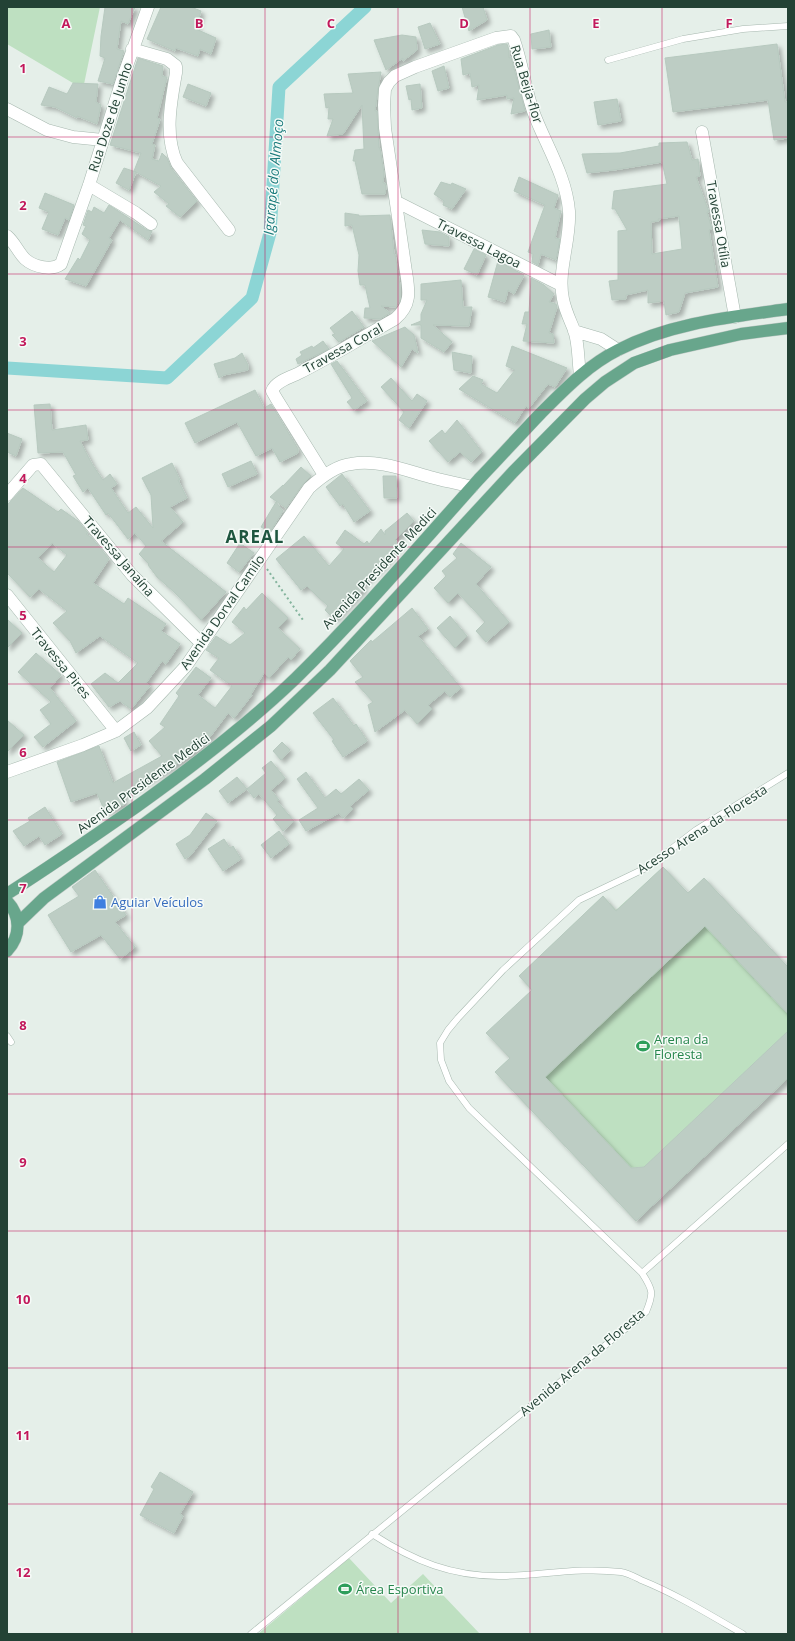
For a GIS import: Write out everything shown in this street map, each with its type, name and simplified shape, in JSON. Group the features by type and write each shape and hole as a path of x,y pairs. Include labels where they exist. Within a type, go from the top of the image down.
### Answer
{"main road":[{"name":"Avenida Presidente Medici","path":"7,894 62,859 198,762 251,720 297,677 388,580 507,448 572,381 597,362 618,350 651,336 681,327 788,309"},
{"path":"18,922 44,898 205,779 271,726 330,670 513,472 585,399 604,382 634,363 670,350 741,334 788,328"},
{"path":"7,901 13,908 18,922 18,933 14,942 7,951"}],"street":[{"name":"Rua Doze de Junho","path":"7,236 14,242 26,260 46,268 56,268 63,259 89,185 132,49 148,7"},
{"name":"Rua Beija-flor","path":"397,202 385,128 384,105 386,89 389,82 395,76 416,67 496,38 511,36 518,53 533,110 557,167 566,193 569,211 568,235 561,285 565,306 574,331 580,375"},
{"path":"132,49 168,59 176,66 170,125 172,154 177,163 229,230"},
{"path":"7,109 47,130 73,137 102,140"},
{"name":"Travessa Otília","path":"702,132 735,317"},
{"path":"89,185 136,213 151,224"},
{"name":"Travessa Lagoa","path":"397,202 561,285"},
{"name":"Travessa Coral","path":"324,475 272,391 274,387 283,381 395,319 407,306 407,284 397,202"},
{"path":"574,331 601,340 618,350"},
{"name":"Avenida Dorval Camilo","path":"7,772 84,745 116,731 147,708 186,666 309,488 324,475 337,468 351,464 370,463 389,466 472,487"},
{"name":"Travessa Janaína","path":"7,495 33,465 41,464 132,575 202,644"},
{"name":"Travessa Pires","path":"7,595 116,731"}],"lane":[{"path":"608,60 683,39 743,30 788,26"},
{"name":"Acesso Arena da Floresta","path":"642,1274 469,1108 449,1081 441,1060 440,1043 458,1018 503,970 579,900 648,867 696,830 788,773"},
{"path":"7,1036 11,1042"},
{"path":"642,1274 788,1144"},
{"name":"Avenida Arena da Floresta","path":"251,1634 646,1312 652,1299 652,1288 642,1274"},
{"path":"372,1534 393,1547 423,1562 441,1569 467,1573 502,1576 582,1570 623,1572 655,1585 743,1634"}],"path":[{"path":"259,559 303,620"}],"green space":[{"path":"7,7 100,7 83,89 7,44"},
{"name":"Arena da Floresta","path":"663,867 688,893 704,878 788,967 788,1078 636,1221 495,1072 510,1058 532,990 519,976 603,896 616,910"},
{"name":"Área Esportiva","path":"349,1558 391,1603 423,1574 480,1634 258,1634"}],"building":[{"path":"105,7 135,7 128,24 121,21 117,49 124,51 113,84 98,81 105,58 100,56"},
{"path":"161,7 191,7 201,11 196,29 216,38 211,54 200,49 198,56 176,48 175,51 147,39"},
{"path":"462,7 483,7 487,20 469,31"},
{"path":"430,23 440,44 425,49 418,27"},
{"path":"549,30 551,47 532,49 531,34"},
{"path":"402,35 416,37 417,50 403,61 403,58 386,70 374,40"},
{"path":"507,44 509,58 511,57 525,111 511,114 514,98 507,99 507,95 477,100 479,85 472,87 470,73 463,75 461,59 498,45"},
{"path":"777,44 785,102 788,102 788,138 774,140 768,100 673,112 665,58"},
{"path":"138,58 163,66 162,76 167,77 157,118 160,119 152,144 155,145 152,159 159,161 162,153 167,158 171,168 197,201 180,217 166,206 169,204 154,192 161,186 134,171 141,153 110,145"},
{"path":"444,66 449,88 438,91 432,71"},
{"path":"381,72 375,111 377,111 379,148 384,173 383,183 385,183 386,187 385,194 362,194 355,161 353,161 355,150 364,149 362,105 343,134 327,136 333,119 328,119 329,107 326,108 324,94 353,93 348,74"},
{"path":"73,83 98,84 96,102 101,105 97,124 77,116 77,118 55,107 41,105 49,87 67,94"},
{"path":"188,84 211,93 206,106 183,97"},
{"path":"420,84 422,108 412,110 411,99 409,100 406,86"},
{"path":"617,99 621,121 598,125 594,102"},
{"path":"687,142 692,160 698,159 700,176 696,177 709,212 707,212 712,229 709,230 718,287 685,293 679,312 666,315 664,301 648,303 648,290 626,295 626,299 612,300 609,281 618,280 618,231 627,230 615,209 612,209 614,191 667,184 662,162 587,173 582,154 620,153 659,146 659,143","holes":["679,216 682,249 652,254 651,222 659,221 658,219"]},
{"path":"124,168 136,172 129,190 116,183"},
{"path":"519,177 558,195 554,208 561,211 555,238 560,239 556,260 541,254 538,265 532,262 533,254 528,252 545,205 514,191"},
{"path":"441,182 451,185 452,183 466,189 452,209 443,205 444,201 434,194"},
{"path":"45,193 74,205 69,220 65,218 58,235 42,229 49,212 39,208"},
{"path":"109,205 147,230 152,231 148,240 120,220 109,238 112,240 86,286 65,279 78,258 80,260 90,240 82,234 86,226 83,225 88,210 92,212 94,207 104,213"},
{"path":"345,213 359,216 390,215 394,254 400,285 400,300 396,307 381,306 390,313 380,319 364,318 365,308 370,308 365,285 360,285 358,271 359,255 352,225 345,226"},
{"path":"422,230 440,232 449,237 449,246 425,244"},
{"path":"474,249 486,255 477,275 464,269"},
{"path":"498,261 524,275 514,294 508,290 505,302 488,297"},
{"path":"531,278 544,285 554,294 549,302 556,304 557,307 549,333 553,334 554,343 523,341 527,324 522,324 525,312 529,312"},
{"path":"461,280 463,307 472,307 469,326 433,325 452,342 444,352 421,338 421,325 411,325 421,321 421,314 427,300 421,300 421,284"},
{"path":"352,311 364,327 339,342 332,335 335,334 330,328"},
{"path":"405,327 414,335 418,353 412,349 401,367 372,341"},
{"path":"323,341 329,349 298,364 296,359 302,355 300,352 312,346 313,348"},
{"path":"512,346 567,368 555,387 548,384 529,408 526,406 515,423 459,389 473,376 483,380 481,384 497,393 515,370 506,366"},
{"path":"452,352 472,356 471,373 454,370"},
{"path":"242,353 248,365 248,370 224,375 219,378 214,364 235,358"},
{"path":"337,361 367,401 354,410 347,402 352,398 331,364"},
{"path":"391,378 412,401 417,394 427,401 409,428 399,420 404,412 381,387"},
{"path":"255,390 264,408 271,404 298,449 298,453 280,462 272,448 256,456 237,422 195,443 185,423"},
{"path":"50,404 52,430 86,425 88,440 80,441 92,464 103,480 110,474 117,484 111,488 128,513 136,507 153,528 151,495 142,478 172,463 187,498 170,507 183,522 161,541 226,592 201,620 157,577 148,565 149,564 139,554 146,546 135,533 128,539 108,513 106,515 88,488 83,492 73,476 76,475 63,452 38,453 34,405"},
{"path":"457,420 482,452 471,462 460,452 448,462 429,441 442,430 445,434"},
{"path":"7,433 22,439 16,456 7,452"},
{"path":"251,461 257,474 228,487 222,474"},
{"path":"301,467 311,476 303,484 286,508 270,497"},
{"path":"342,474 370,511 354,522 343,504 340,506 326,487"},
{"path":"383,476 396,476 397,498 384,498"},
{"path":"23,488 58,512 61,509 78,521 88,533 86,534 92,538 109,559 93,583 124,604 128,598 166,624 161,631 180,644 166,664 162,661 146,683 150,686 131,709 120,701 109,707 91,684 105,673 118,683 138,663 100,636 76,653 70,641 53,623 67,611 39,589 30,597 7,573 7,505","holes":["52,543 67,555 54,572 38,558"]},
{"path":"276,502 283,511 270,532 261,527"},
{"path":"407,513 414,521 395,540 400,544 383,565 361,585 364,588 334,619 325,610 328,606 307,586 301,590 276,559 304,536 329,566 344,549 336,543 345,530 364,544 367,541 369,544 381,529 385,535 385,531"},
{"path":"240,543 254,553 239,572 227,563"},
{"path":"461,543 491,567 476,584 509,622 486,642 476,631 485,622 458,593 448,603 434,588 446,576 442,571 457,558 453,554"},
{"path":"262,593 288,618 278,628 300,649 291,660 288,657 269,678 264,673 251,694 252,695 234,718 228,713 210,737 190,756 122,795 125,804 105,812 97,793 71,802 57,762 99,746 113,783 162,756 149,741 165,727 160,724 179,696 176,693 196,667 211,678 198,695 215,708 232,686 210,670 219,658 206,650 216,636 230,645 245,633 232,622 244,607 246,610"},
{"path":"412,608 428,629 418,636 461,688 450,697 445,691 428,705 432,709 417,724 405,710 375,732 368,705 373,702 355,682 363,677 350,661 371,640 372,642"},
{"path":"450,616 467,636 455,648 437,628"},
{"path":"7,619 22,633 7,648"},
{"path":"36,653 61,675 50,688 76,721 43,747 34,737 51,724 40,710 51,702 18,672"},
{"path":"333,698 354,726 356,724 367,741 343,757 332,741 334,740 313,713"},
{"path":"7,720 24,735 7,752"},
{"path":"134,732 141,745 131,751 124,738"},
{"path":"282,742 290,750 281,760 273,751"},
{"path":"271,761 285,778 271,790 279,800 277,801 294,821 283,831 273,819 277,815 259,794 254,798 247,789 266,773 262,768"},
{"path":"306,772 325,798 336,789 341,794 359,779 369,790 350,806 353,809 343,818 339,813 306,831 299,820 318,808 297,779"},
{"path":"237,777 247,789 228,803 219,791"},
{"path":"45,807 62,834 45,845 39,836 24,846 13,831 30,821 28,818"},
{"path":"206,813 217,821 191,855 185,859 176,844 190,835"},
{"path":"279,831 289,844 271,858 261,845"},
{"path":"224,839 230,848 233,846 241,859 223,871 208,849"},
{"path":"663,867 688,893 704,878 788,967 788,1014 705,926 545,1077 631,1168 644,1167 788,1031 788,1078 636,1221 495,1072 510,1058 486,1033 532,990 519,976 603,896 616,911"},
{"path":"95,870 126,915 115,922 135,947 120,959 101,935 71,952 48,915 79,896 72,887"},
{"path":"160,1472 193,1492 180,1514 183,1516 174,1533 140,1515 154,1489 151,1487"}],"waterway":[{"name":"Igarapé do Almoço","path":"7,368 167,378 252,298 270,233 279,87 365,7"}],"place":[{"name":"Aguiar Veículos","path":"100,902"},
{"name":"Arena da Floresta","path":"643,1046"},
{"name":"Área Esportiva","path":"345,1589"}],"district":[{"name":"AREAL","path":"255,536"}]}
